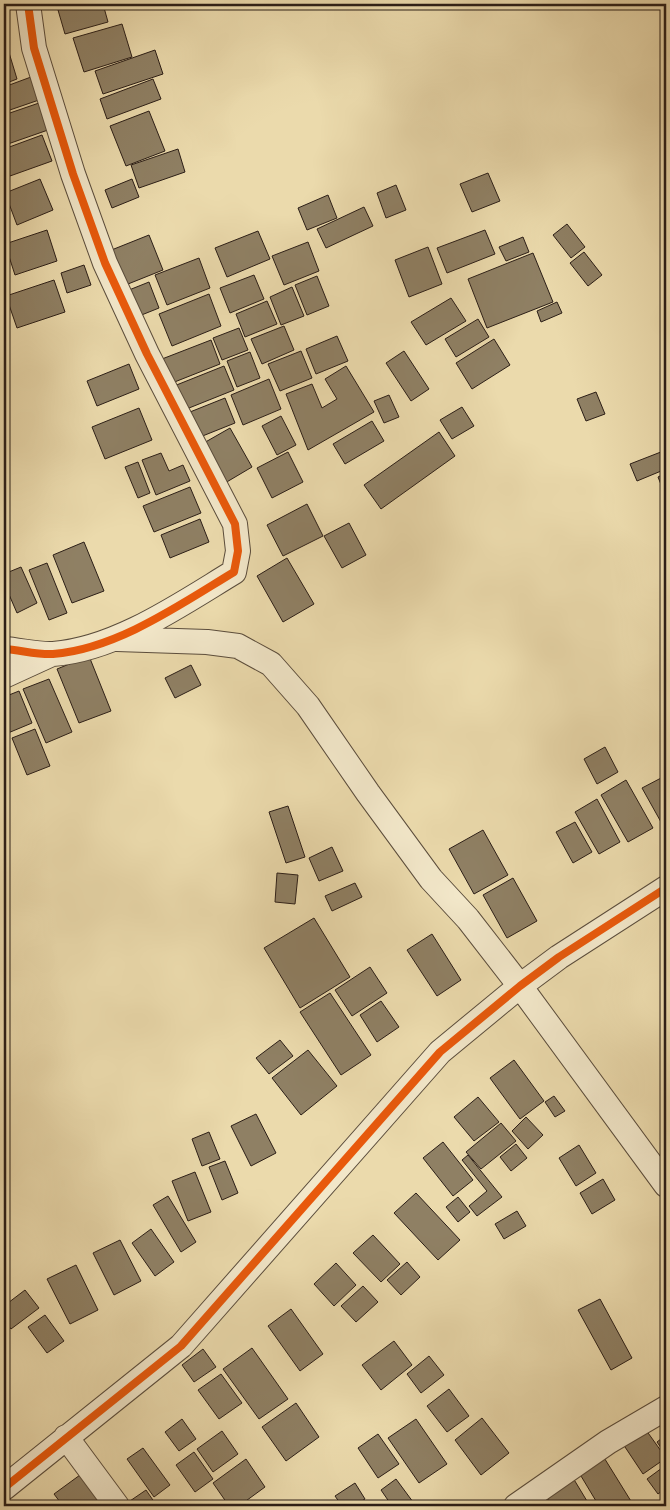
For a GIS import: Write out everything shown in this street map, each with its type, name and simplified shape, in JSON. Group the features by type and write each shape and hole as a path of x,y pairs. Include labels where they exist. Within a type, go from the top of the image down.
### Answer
{"street":[{"path":"4,648 52,654 85,649 117,638 178,606 234,572 238,552 235,524 146,354 105,264 73,174 34,48 28,4"},
{"path":"117,638 207,642 238,646 271,664 308,706 368,793 432,879 468,919 520,986 666,1185"},
{"path":"4,676 52,654"},
{"path":"4,1488 181,1346 440,1052 520,986 560,957 666,888"},
{"path":"516,1506 608,1442 666,1408"},
{"path":"66,1437 117,1506"}],"building":[{"path":"4,4 20,4 21,8 4,10"},
{"path":"77,4 103,4 108,22 65,34 58,10"},
{"path":"122,24 132,57 84,72 73,38"},
{"path":"4,36 17,79 4,84"},
{"path":"155,50 163,74 103,94 95,71"},
{"path":"31,77 39,100 4,112 4,87"},
{"path":"153,79 161,99 107,119 100,99"},
{"path":"39,103 48,130 5,145 4,115"},
{"path":"149,111 165,151 126,166 110,126"},
{"path":"42,135 52,161 10,176 4,159 4,149"},
{"path":"178,149 185,172 139,188 131,165"},
{"path":"488,173 500,201 472,212 460,184"},
{"path":"40,179 53,210 17,225 5,193"},
{"path":"132,179 139,197 112,208 105,190"},
{"path":"396,185 406,210 386,218 377,193"},
{"path":"328,195 337,218 307,230 298,208"},
{"path":"364,207 373,226 326,248 317,229"},
{"path":"567,224 585,247 571,258 553,235"},
{"path":"47,230 57,261 15,275 5,244"},
{"path":"485,230 495,254 447,273 437,248"},
{"path":"258,231 270,259 227,277 215,248"},
{"path":"149,235 163,270 118,288 104,253"},
{"path":"523,237 529,252 506,261 499,247"},
{"path":"308,242 319,271 284,285 272,256"},
{"path":"428,247 442,284 409,297 395,260"},
{"path":"584,252 602,275 588,286 570,263"},
{"path":"533,253 553,302 487,328 468,279"},
{"path":"199,258 210,288 167,305 155,275"},
{"path":"84,265 91,285 67,293 61,273"},
{"path":"254,275 264,299 230,313 220,288"},
{"path":"317,276 329,306 307,315 295,285"},
{"path":"54,280 65,312 17,328 6,296"},
{"path":"149,282 159,308 139,316 129,290"},
{"path":"292,287 304,316 281,325 270,297"},
{"path":"209,294 221,326 172,346 159,314"},
{"path":"451,298 466,321 426,345 411,322"},
{"path":"267,301 277,324 245,337 236,314"},
{"path":"557,302 562,313 541,322 537,311"},
{"path":"478,319 489,337 456,357 445,339"},
{"path":"284,326 294,350 262,364 251,339"},
{"path":"239,328 248,350 222,360 213,338"},
{"path":"337,336 348,361 316,374 306,349"},
{"path":"494,339 510,365 472,389 456,363"},
{"path":"211,340 220,364 172,383 162,359"},
{"path":"301,351 312,378 280,391 268,364"},
{"path":"404,351 429,389 411,401 386,363"},
{"path":"250,352 260,378 237,387 227,361"},
{"path":"129,364 139,389 97,406 87,381"},
{"path":"224,366 234,390 184,410 174,386"},
{"path":"346,366 374,412 308,450 286,394 312,384 322,408 337,399 325,379"},
{"path":"269,379 281,409 243,425 231,395"},
{"path":"596,392 605,414 586,421 577,399"},
{"path":"389,395 399,417 384,423 374,401"},
{"path":"225,398 235,423 195,439 185,414"},
{"path":"462,407 474,426 452,439 440,420"},
{"path":"139,408 152,440 105,459 92,427"},
{"path":"281,416 296,445 277,455 262,426"},
{"path":"372,421 384,441 345,464 333,444"},
{"path":"230,428 252,467 225,483 202,444"},
{"path":"439,432 455,456 381,509 364,485"},
{"path":"666,450 666,469 637,481 630,464"},
{"path":"288,452 303,482 272,498 257,468"},
{"path":"161,453 169,471 183,465 190,481 156,495 142,460"},
{"path":"138,462 150,493 138,498 125,467"},
{"path":"666,473 666,497 658,477"},
{"path":"190,487 201,513 154,532 143,506"},
{"path":"307,504 323,536 283,556 267,525"},
{"path":"200,519 209,542 170,558 161,535"},
{"path":"349,523 366,555 342,568 324,536"},
{"path":"84,542 104,591 72,603 53,555"},
{"path":"287,558 314,604 283,622 257,576"},
{"path":"47,563 67,613 49,620 29,570"},
{"path":"21,567 37,603 17,613 4,583 4,574"},
{"path":"89,656 111,711 79,723 57,669"},
{"path":"191,665 201,685 175,698 165,678"},
{"path":"49,679 72,732 46,743 23,689"},
{"path":"19,691 32,723 8,733 4,723 4,697"},
{"path":"35,729 50,766 27,775 12,738"},
{"path":"605,747 618,772 597,784 584,759"},
{"path":"663,777 666,783 666,831 642,788"},
{"path":"626,780 653,828 628,842 601,795"},
{"path":"597,799 620,842 599,854 575,812"},
{"path":"288,806 305,857 286,863 269,812"},
{"path":"575,822 592,852 573,863 556,832"},
{"path":"483,830 508,875 474,894 449,849"},
{"path":"332,847 343,871 319,881 309,858"},
{"path":"277,873 298,875 295,904 275,902"},
{"path":"513,878 537,921 507,938 483,895"},
{"path":"355,883 362,897 332,911 325,896"},
{"path":"314,918 350,977 300,1008 264,948"},
{"path":"432,934 461,980 437,996 407,950"},
{"path":"370,967 387,993 352,1016 335,990"},
{"path":"330,993 371,1055 341,1075 300,1012"},
{"path":"381,1001 399,1027 377,1042 360,1015"},
{"path":"280,1040 293,1056 269,1074 256,1058"},
{"path":"308,1050 337,1086 301,1115 272,1078"},
{"path":"514,1060 544,1101 520,1119 490,1078"},
{"path":"554,1096 565,1111 555,1117 545,1102"},
{"path":"478,1097 499,1122 474,1141 454,1117"},
{"path":"256,1114 276,1153 251,1166 231,1126"},
{"path":"526,1117 543,1135 528,1149 512,1131"},
{"path":"501,1123 516,1141 481,1169 466,1152"},
{"path":"209,1132 220,1159 202,1166 192,1139"},
{"path":"443,1142 473,1180 453,1196 423,1158"},
{"path":"516,1144 527,1158 511,1171 500,1157"},
{"path":"579,1145 596,1173 576,1186 559,1158"},
{"path":"468,1155 502,1197 477,1216 469,1206 487,1191 462,1160"},
{"path":"225,1161 238,1193 222,1200 209,1167"},
{"path":"195,1172 211,1212 188,1221 172,1181"},
{"path":"603,1179 615,1200 592,1214 580,1193"},
{"path":"416,1193 460,1240 438,1260 394,1213"},
{"path":"168,1196 196,1242 181,1252 153,1205"},
{"path":"458,1197 470,1212 458,1222 446,1207"},
{"path":"517,1211 526,1226 504,1239 495,1224"},
{"path":"151,1229 174,1262 155,1276 132,1243"},
{"path":"373,1235 400,1264 381,1282 353,1253"},
{"path":"120,1240 141,1281 114,1295 93,1253"},
{"path":"407,1262 420,1277 401,1295 387,1280"},
{"path":"336,1263 356,1285 334,1306 314,1284"},
{"path":"76,1265 98,1310 70,1324 47,1279"},
{"path":"363,1286 378,1302 356,1322 341,1306"},
{"path":"25,1290 39,1308 11,1329 4,1320 4,1306"},
{"path":"600,1299 632,1358 611,1370 578,1310"},
{"path":"291,1309 323,1354 300,1371 268,1326"},
{"path":"45,1315 64,1341 47,1353 28,1327"},
{"path":"394,1341 412,1365 381,1390 362,1365"},
{"path":"252,1348 288,1399 259,1419 223,1369"},
{"path":"203,1349 216,1367 194,1382 182,1365"},
{"path":"429,1356 444,1375 421,1393 407,1374"},
{"path":"221,1374 242,1403 219,1419 198,1390"},
{"path":"449,1389 469,1416 447,1432 427,1406"},
{"path":"296,1403 319,1437 286,1461 262,1427"},
{"path":"482,1418 509,1453 481,1475 455,1440"},
{"path":"182,1419 196,1439 179,1451 165,1432"},
{"path":"416,1419 447,1464 419,1483 388,1438"},
{"path":"641,1423 666,1458 643,1474 619,1438"},
{"path":"222,1431 238,1454 213,1472 197,1449"},
{"path":"378,1434 399,1464 378,1478 358,1448"},
{"path":"666,1435 666,1455 657,1442"},
{"path":"143,1448 170,1485 154,1497 127,1459"},
{"path":"194,1452 213,1479 195,1492 176,1465"},
{"path":"603,1456 634,1506 599,1506 578,1471"},
{"path":"246,1459 265,1487 239,1506 229,1506 213,1483"},
{"path":"666,1465 666,1488 658,1494 647,1479"},
{"path":"567,1468 590,1506 552,1506 539,1485"},
{"path":"80,1475 102,1506 63,1506 54,1494"},
{"path":"396,1479 416,1506 392,1506 381,1490"},
{"path":"355,1483 365,1499 353,1506 342,1506 335,1496"},
{"path":"146,1490 157,1506 130,1506 127,1503"}],"cycle path":[{"path":"4,649 53,654 101,644 148,623 234,572 238,551 235,524 147,354 105,263 73,174 34,48 28,4"},
{"path":"4,1488 181,1346 440,1052 520,986 559,957 666,888"}]}
